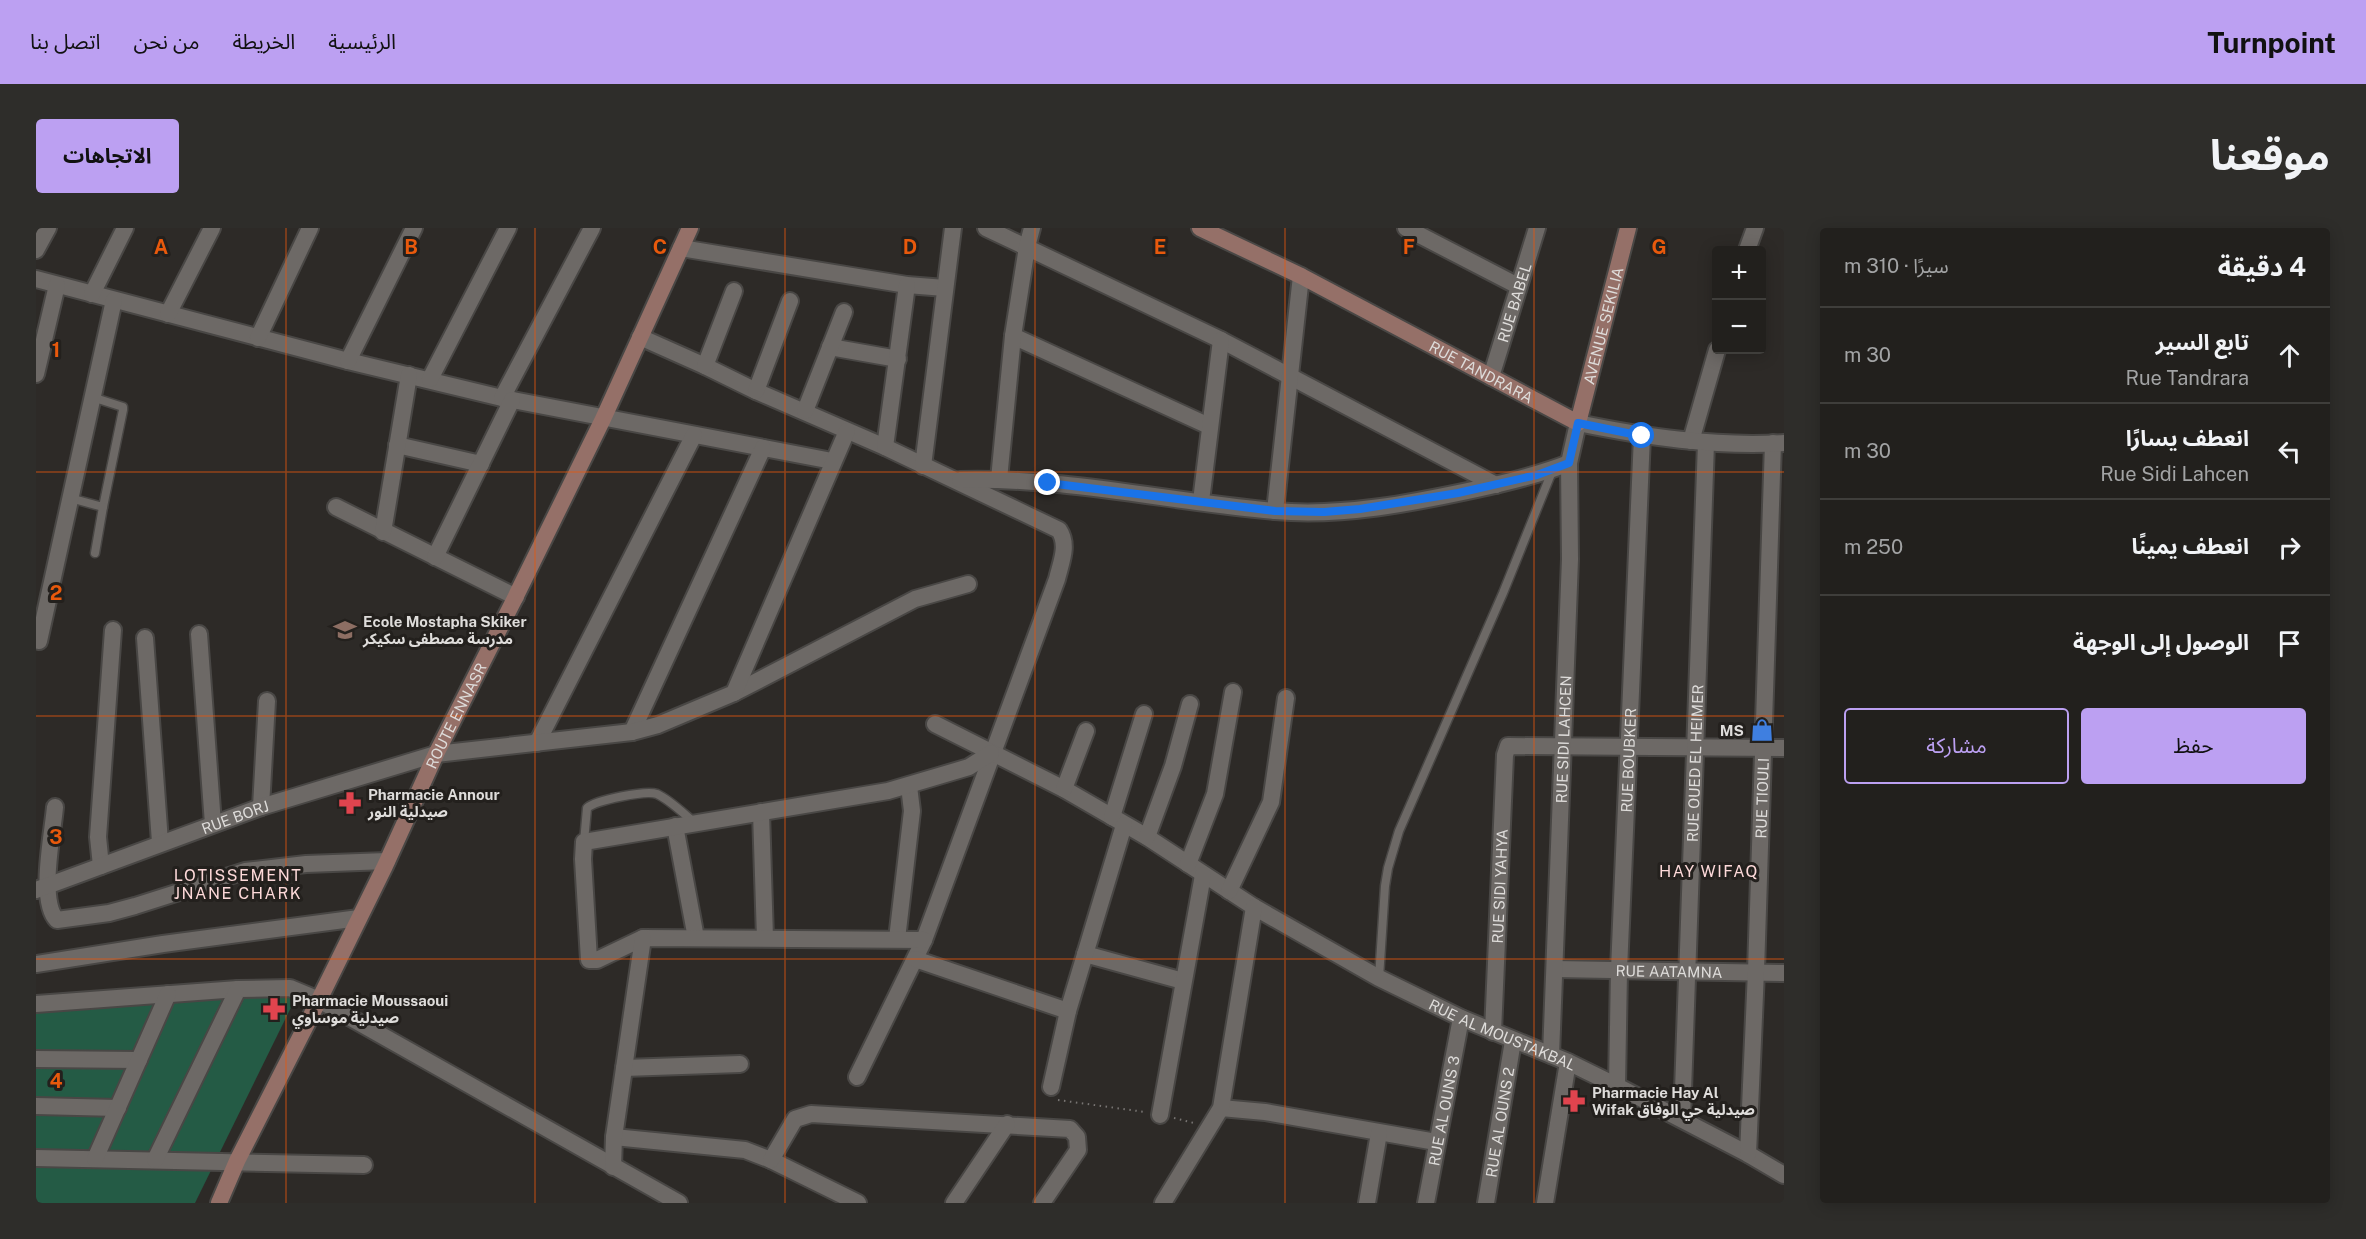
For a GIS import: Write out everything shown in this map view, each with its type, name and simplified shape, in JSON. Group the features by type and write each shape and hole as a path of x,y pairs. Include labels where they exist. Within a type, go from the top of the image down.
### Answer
{"main road":[{"name":"ROUTE ENNASR","path":"219,1203 237,1161 387,861 436,754 603,418 690,228"},
{"name":"RUE TANDRARA","path":"1200,228 1301,276 1578,423"},
{"name":"AVENUE SEKILIA","path":"1578,423 1628,228"}],"street":[{"path":"36,250 48,228"},
{"path":"92,294 125,228"},
{"path":"168,314 212,228"},
{"path":"258,338 310,228"},
{"path":"348,362 414,228"},
{"path":"430,379 508,228"},
{"path":"435,557 481,464 507,399 592,228"},
{"path":"923,466 953,228"},
{"path":"986,228 1221,340 1496,484"},
{"path":"999,479 1013,336 1032,228"},
{"path":"1406,228 1518,286"},
{"name":"RUE BABEL","path":"1491,377 1537,228"},
{"path":"1748,246 1755,228"},
{"path":"681,248 907,285 945,288"},
{"path":"1275,511 1301,276"},
{"path":"36,279 348,362 430,379 507,399 832,461"},
{"path":"36,374 57,285"},
{"path":"885,447 907,285"},
{"path":"705,366 734,291"},
{"path":"39,641 114,300"},
{"path":"756,391 790,300"},
{"path":"805,411 844,312"},
{"path":"1013,336 1209,426"},
{"path":"639,337 957,480 1059,530 1065,545 1057,579 924,940 857,1077"},
{"path":"1201,501 1221,340"},
{"path":"830,347 898,359"},
{"name":"RUE OUED EL HEIMER","path":"1682,1119 1695,748 1699,442 1716,354"},
{"path":"383,532 409,375"},
{"name":"RUE TANDRARA","path":"1578,423 1642,436 1699,442 1778,443"},
{"name":"RUE SIDI LAHCEN","path":"1551,1055 1570,559 1561,466 1578,423"},
{"path":"734,693 847,430"},
{"path":"537,743 694,435"},
{"name":"RUE BOUBKER","path":"1617,1086 1619,970 1642,436"},
{"name":"RUE TIOULI","path":"1748,1154 1763,748 1778,443"},
{"path":"397,446 481,464"},
{"path":"632,732 763,448"},
{"path":"957,480 999,479 1275,511 1324,512 1430,499 1561,466"},
{"path":"336,507 516,597"},
{"name":"RUE BORJ","path":"41,888 160,842 261,807 436,754 632,732 658,725 734,693 915,599 968,584"},
{"path":"101,866 98,837 113,630"},
{"path":"199,634 213,824"},
{"path":"145,638 160,842"},
{"path":"1188,864 1215,794 1233,692"},
{"path":"1229,891 1271,802 1286,698"},
{"path":"261,807 267,701"},
{"path":"1147,837 1173,766 1190,704"},
{"path":"1051,1087 1068,1011 1085,954 1144,714"},
{"name":"RUE AL MOUSTAKBAL","path":"935,724 1064,789 1147,837 1254,907 1379,978 1461,1018 1568,1062 1682,1119 1784,1175"},
{"path":"1064,789 1086,731"},
{"name":"RUE SIDI YAHYA","path":"1493,1032 1506,747 1511,744 1564,745"},
{"path":"1564,745 1784,748"},
{"path":"924,940 643,938 597,960 589,960 587,958 584,842 909,786 969,767 991,753"},
{"path":"897,939 912,811 909,786"},
{"path":"56,807 41,888 57,920 127,908 245,871 306,864 387,861"},
{"path":"761,812 765,938"},
{"path":"675,826 696,938"},
{"path":"1160,1115 1203,874"},
{"path":"1163,1203 1221,1108 1254,907"},
{"path":"36,964 163,944 359,918"},
{"path":"613,1167 614,1137 643,938"},
{"path":"1085,954 1183,981"},
{"path":"915,959 1068,1011"},
{"name":"RUE AATAMNA","path":"1555,969 1784,973"},
{"path":"36,1004 238,989 290,988 319,1000 679,1203"},
{"path":"155,1160 238,989"},
{"path":"95,1159 168,994"},
{"name":"RUE AL OUNS 3","path":"1426,1203 1461,1018"},
{"name":"RUE AL OUNS 2","path":"1486,1203 1513,1041"},
{"path":"36,1059 139,1060"},
{"path":"1545,1203 1568,1062"},
{"path":"624,1068 740,1064"},
{"path":"36,1106 118,1108"},
{"path":"1221,1108 1265,1112 1436,1142"},
{"path":"771,1160 790,1124 802,1115 1064,1128 1074,1132 1077,1137 1078,1150 1042,1203"},
{"path":"954,1203 1007,1124"},
{"path":"1367,1203 1379,1133"},
{"path":"614,1137 745,1150 771,1160 858,1203"},
{"path":"36,1158 237,1161 364,1166"}],"lane":[{"path":"92,397 123,407 95,553"},
{"path":"1379,978 1385,886 1399,831 1561,466"},
{"path":"70,498 103,507"},
{"path":"584,842 587,807 604,800 650,792 659,795 695,823"}],"path":[{"path":"1051,1087 1052,1095 1057,1100 1160,1115 1209,1126"}],"green space":[{"path":"303,983 195,1203 36,1203 36,1002"}],"place":[{"name":"Ecole Mostapha Skiker مدرسة مصطفى سكيكر","path":"345,630"},
{"name":"MS","path":"1762,730"},
{"name":"Pharmacie Annour صيدلية النور","path":"350,803"},
{"name":"Pharmacie Moussaoui صيدلية موساوي","path":"274,1009"},
{"name":"Pharmacie Hay Al Wifak صيدلية حي الوفاق","path":"1574,1101"}],"district":[{"name":"HAY WIFAQ","path":"1709,871"},
{"name":"LOTISSEMENT JNANE CHARK","path":"238,884"}],"route":[{"path":"1048,483 1275,511 1324,512 1430,499 1553,470 1569,463 1578,423 1642,436"}]}
